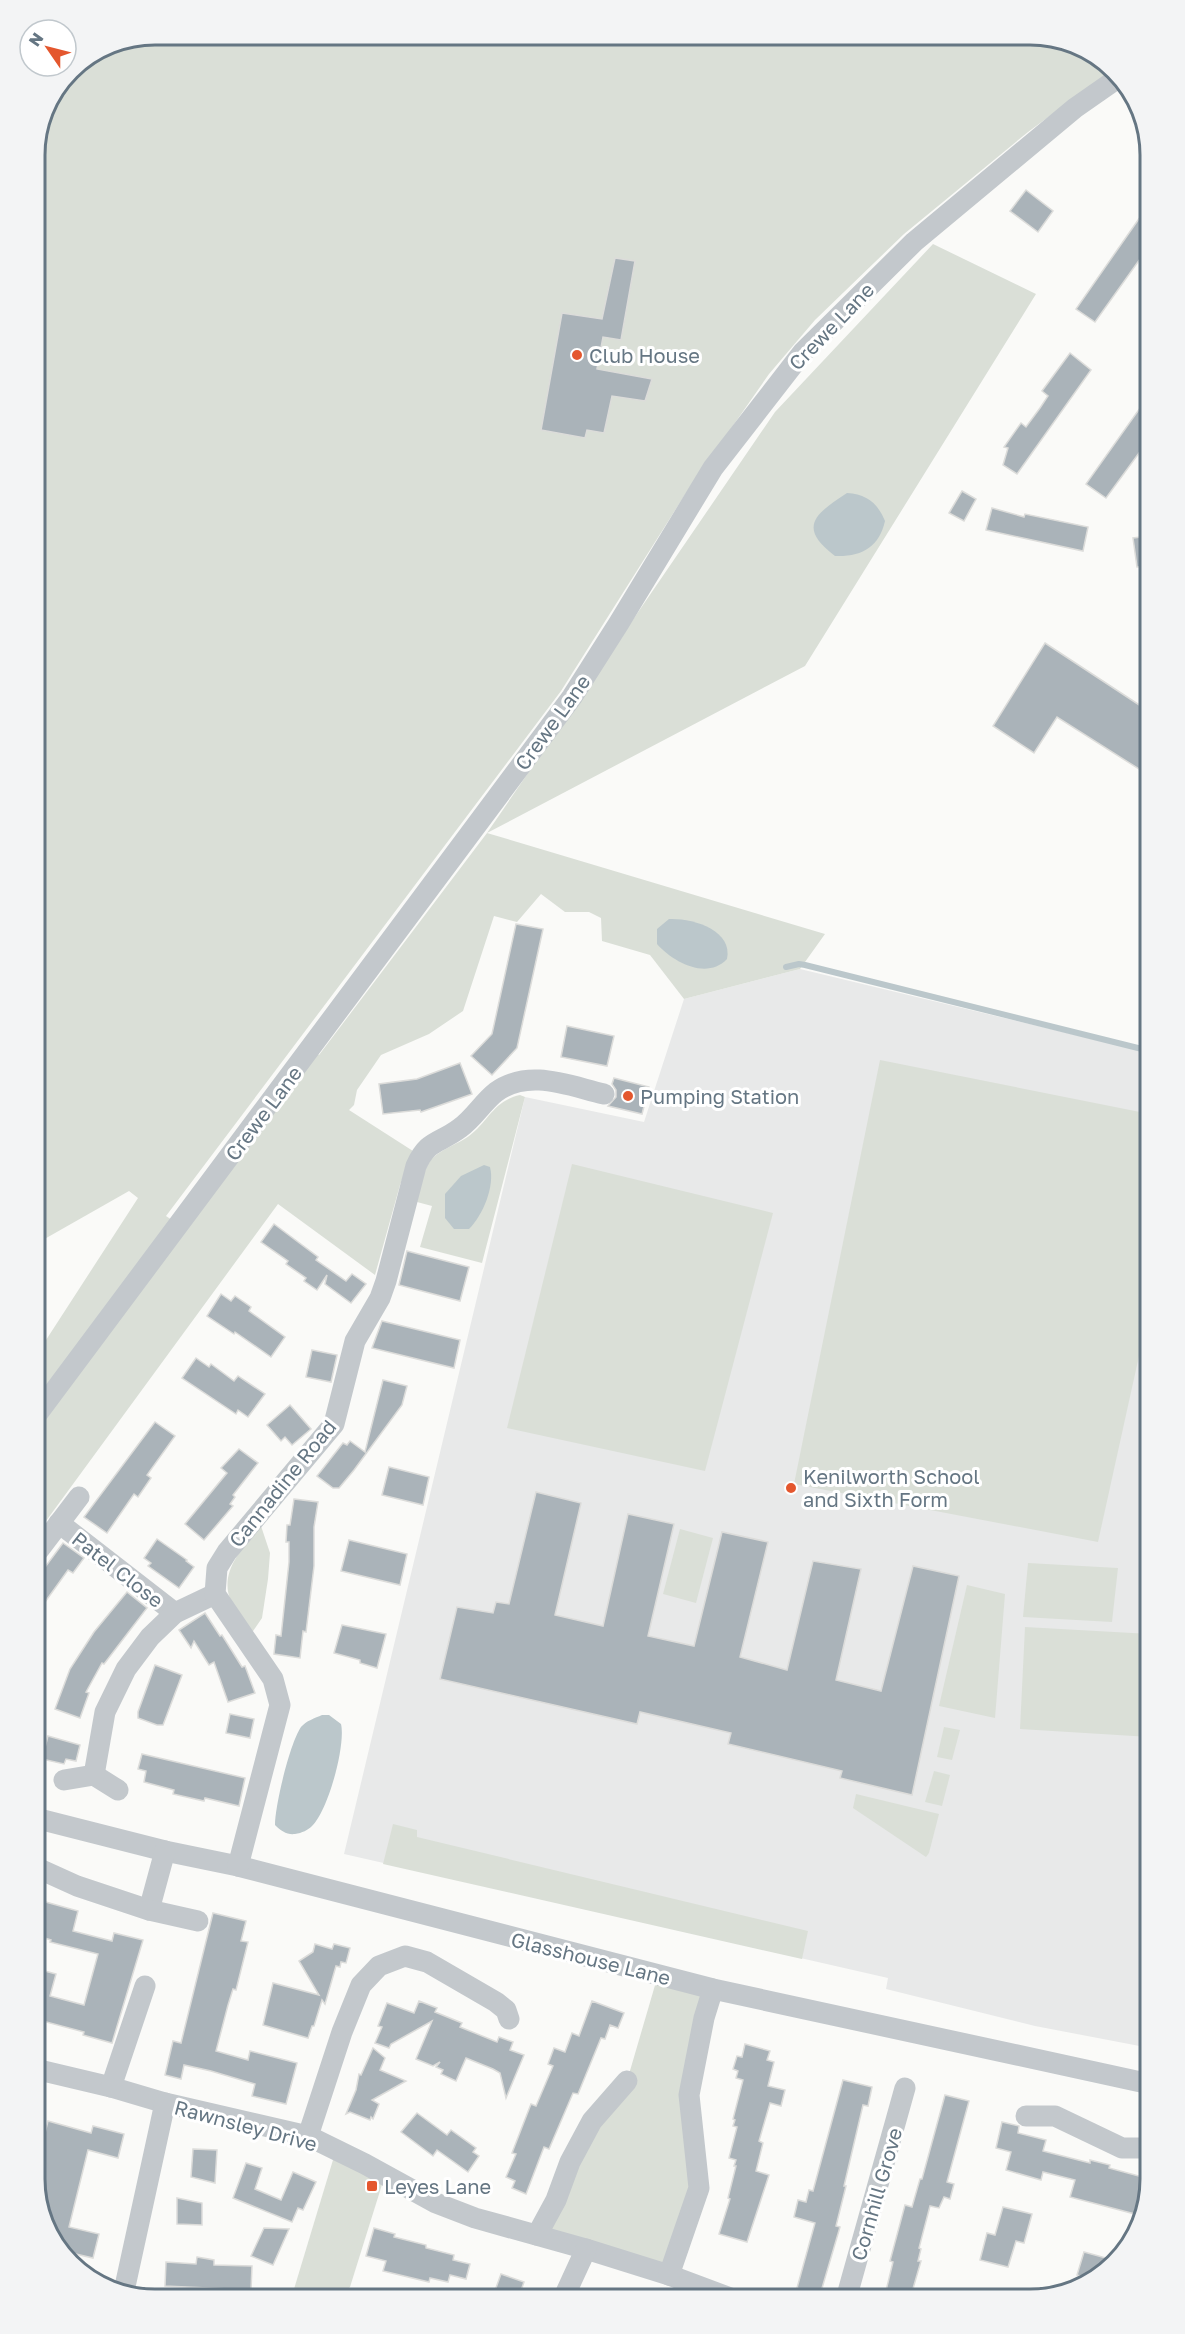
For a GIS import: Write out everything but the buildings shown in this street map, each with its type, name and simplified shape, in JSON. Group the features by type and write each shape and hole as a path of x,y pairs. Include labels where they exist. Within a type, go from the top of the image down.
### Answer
{"street":[{"name":"Crewe Lane","path":"45,1404 572,697 620,623 713,468 784,374 802,352 915,242 1075,108 1113,82"},
{"name":"Cannadine Road","path":"214,1594 217,1568 227,1552 334,1425 354,1341 380,1298 416,1166 425,1149 459,1129 496,1092 524,1079 542,1079 604,1094"},
{"name":"Patel Close","path":"79,1497 59,1523 175,1613"},
{"path":"45,1541 59,1523"},
{"path":"94,1775 105,1712 126,1669 150,1637 175,1613 214,1594 273,1679 280,1705 238,1866"},
{"path":"64,1780 94,1775 118,1790"},
{"name":"Glasshouse Lane","path":"45,1821 165,1851 238,1866 713,1989 1140,2082"},
{"path":"149,1910 165,1851"},
{"path":"45,1872 76,1886 149,1910 198,1921"},
{"path":"308,2136 342,2032 361,1985 379,1966 405,1956 427,1962 496,2002 506,2010 509,2019"},
{"path":"111,2087 145,1986"},
{"path":"669,2276 699,2188 689,2095 704,2018 713,1989"},
{"name":"Rawnsley Drive","path":"45,2075 111,2087 165,2103 308,2136 436,2203 475,2218 586,2249"},
{"path":"537,2235 556,2200 570,2162 592,2121 627,2081"},
{"name":"Cornhill Grove","path":"849,2289 905,2088"},
{"path":"125,2285 165,2103"},
{"path":"1026,2116 1055,2116 1122,2148 1140,2148"},
{"path":"568,2289 586,2249 705,2289"}],"shaded area":[{"path":"147,45 1038,45 1079,56 1103,72 1106,75 1028,132 904,234 815,320 769,374 686,493 561,691 166,1216 178,1224 310,1049 319,1055 487,833 825,934 800,969 684,999 650,955 602,941 601,918 589,912 565,912 541,894 517,922 494,916 463,1011 429,1034 381,1055 357,1090 354,1105 349,1110 413,1151 400,1185 375,1275 278,1204 45,1522 45,1342 138,1198 129,1191 45,1239 45,147 53,113 72,82 94,63 113,53"},
{"path":"933,244 1036,294 805,666 487,833 775,412"},
{"path":"847,493 860,495 871,501 885,521 878,538 868,549 853,555 835,556 816,537 815,522 826,508"},
{"path":"669,919 689,921 718,933 724,940 727,959 719,965 701,968 681,963 672,957 657,944 657,929"},
{"name":"Kenilworth School and Sixth Form","path":"800,969 1140,1051 1140,2046 1035,2026 886,1989 888,1978 344,1854 525,1097 644,1122 684,999"},
{"path":"880,1060 1140,1112 1140,1351 1098,1542 794,1484"},
{"path":"520,1095 525,1097 482,1263 420,1247 432,1206 417,1202 423,1176 430,1161 469,1136 503,1102"},
{"path":"572,1164 773,1213 705,1471 507,1428"},
{"path":"484,1165 490,1167 491,1175 487,1200 469,1229 454,1229 445,1218 445,1194 461,1176"},
{"path":"261,1526 270,1553 268,1579 262,1618 251,1634 231,1601 228,1580 235,1560"},
{"path":"680,1529 713,1538 696,1603 663,1594"},
{"path":"1028,1563 1118,1568 1112,1622 1023,1617"},
{"path":"967,1585 1005,1594 995,1718 939,1706"},
{"path":"1025,1627 1140,1633 1140,1736 1020,1729"},
{"path":"322,1715 329,1715 341,1724 341,1747 330,1793 312,1826 300,1833 287,1833 275,1825 288,1760 301,1727"},
{"path":"944,1727 960,1730 952,1760 937,1757"},
{"path":"934,1771 950,1775 942,1806 925,1802"},
{"path":"856,1794 939,1814 926,1857 853,1808"},
{"path":"393,1824 417,1830 417,1837 808,1931 802,1959 383,1864"},
{"path":"658,1975 713,1989 689,2095 699,2188 669,2275 537,2235 627,2081"},
{"path":"336,2150 385,2175 350,2287 348,2289 294,2289"}],"waterway":[{"path":"786,967 805,965 1140,1049"}],"place":[{"name":"Club House","path":"577,355"},
{"name":"Pumping Station","path":"628,1096"},
{"name":"Kenilworth School and Sixth Form","path":"791,1488"},
{"name":"Leyes Lane","path":"372,2186"}]}
